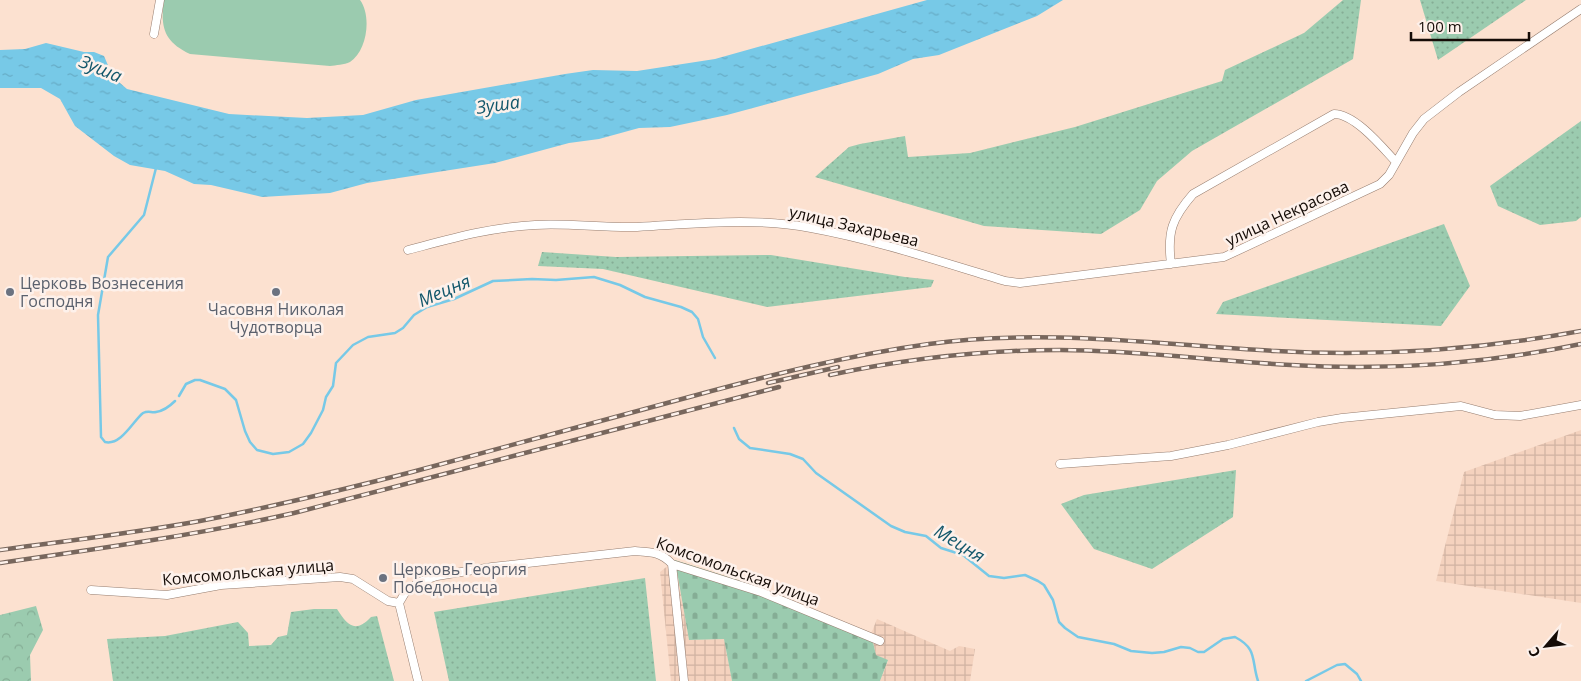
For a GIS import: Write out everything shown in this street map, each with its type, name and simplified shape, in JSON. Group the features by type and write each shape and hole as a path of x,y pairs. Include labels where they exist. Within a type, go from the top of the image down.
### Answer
{"street":[{"path":"154,34 160,0"},
{"name":"улица Некрасова","path":"1171,264 1224,257 1380,184 1389,175 1412,133 1424,120 1458,92 1581,9"},
{"path":"1171,264 1169,245 1171,228 1179,210 1193,194 1334,114 1341,114 1365,130 1397,160"},
{"name":"улица Захарьева","path":"408,250 480,232 535,225 630,227 773,222 811,228 876,243 1005,281 1020,283 1171,264"},
{"path":"1060,464 1171,456 1228,445 1318,422 1347,418 1461,406 1495,415 1520,416 1581,404"},
{"name":"Комсомольская улица","path":"92,590 167,595 221,585 340,577 353,579 388,601 399,603 405,593 419,582 437,576 492,567 635,551 654,552 665,556 672,564 761,592 880,641"},
{"path":"672,564 684,681"},
{"path":"399,603 418,681"}],"shaded area":[{"path":"1581,430 1581,603 1436,581 1464,472"},
{"path":"675,560 689,640 724,639 732,681 671,681 660,572"},
{"path":"877,619 950,651 959,646 975,649 970,681 880,681 888,661 876,655 871,634"}],"green space":[{"path":"164,0 360,0 366,15 366,33 364,42 356,57 348,63 330,66 190,54 174,44 166,33 163,18"},
{"path":"1343,0 1361,0 1353,59 1192,151 1157,181 1140,210 1101,234 984,226 815,177 849,147 860,144 905,136 908,157 970,153 1075,127 1222,81 1225,70 1304,33"},
{"path":"1420,0 1526,0 1438,60"},
{"path":"1581,121 1581,217 1576,221 1540,225 1498,206 1490,186"},
{"path":"1444,224 1470,286 1441,326 1216,314 1223,302"},
{"path":"542,252 616,257 771,255 934,280 931,287 767,307 603,269 538,266"},
{"path":"1236,470 1233,517 1152,569 1094,549 1061,504 1084,495"},
{"path":"675,560 760,587 871,634 876,655 888,660 880,681 732,681 724,639 689,640"},
{"path":"645,578 656,681 449,681 434,612"},
{"path":"36,606 43,630 30,655 31,681 0,681 0,615"},
{"path":"337,609 348,623 356,626 371,617 377,616 394,681 113,681 107,639 165,636 238,622 248,633 249,646 271,645 278,637 287,635 291,612"}],"water":[{"name":"Зуша","path":"927,0 1063,0 1037,16 939,55 913,59 878,74 727,115 670,127 639,128 599,139 569,143 495,163 367,183 330,193 262,197 211,185 194,184 165,171 130,165 114,156 75,126 60,99 41,88 0,88 0,50 25,49 46,43 84,52 94,52 104,56 113,77 127,89 229,114 307,118 363,115 416,100 565,74 593,70 637,71 715,59"}],"waterway":[{"name":"Мецня","path":"156,168 144,215 108,257 98,315 101,437 105,442 116,440 143,413 156,412 175,401"},
{"name":"Мецня","path":"179,396 186,384 195,380 225,389 236,400 245,431 250,442 257,450 273,454 289,452 303,444 311,433 323,410 326,397 333,386 336,363 353,345 368,337 395,333 403,328 414,315 427,307 454,299 493,281 594,277 620,285 645,297 692,312 698,319 703,337 715,358"},
{"name":"Мецня","path":"734,428 739,439 750,448 790,454 803,459 816,473 891,526 905,532 926,536 941,548 963,555 989,576 1004,578 1025,575 1038,581 1044,585 1053,600 1059,622 1078,637 1114,644 1131,651 1152,653 1181,647 1204,652 1223,639 1235,637 1242,641 1251,651 1258,681"},
{"name":"Мецня","path":"1306,681 1337,665 1345,664 1357,674 1361,681"}],"railway":[{"path":"0,550 100,537 227,516 412,472 781,373 869,354 929,344 972,339 1016,337 1102,339 1276,351 1353,353 1467,347 1543,338 1581,331"},
{"path":"830,375 944,356 1031,350 1089,350 1262,363 1364,367 1473,361 1509,357 1581,344"},
{"path":"768,383 838,367"},
{"path":"0,563 184,535 294,513 779,387"}],"place":[{"name":"Церковь Вознесения Господня","path":"10,292"},
{"name":"Часовня Николая Чудотворца","path":"276,292"},
{"name":"Церковь Георгия Победоносца","path":"383,578"}]}
